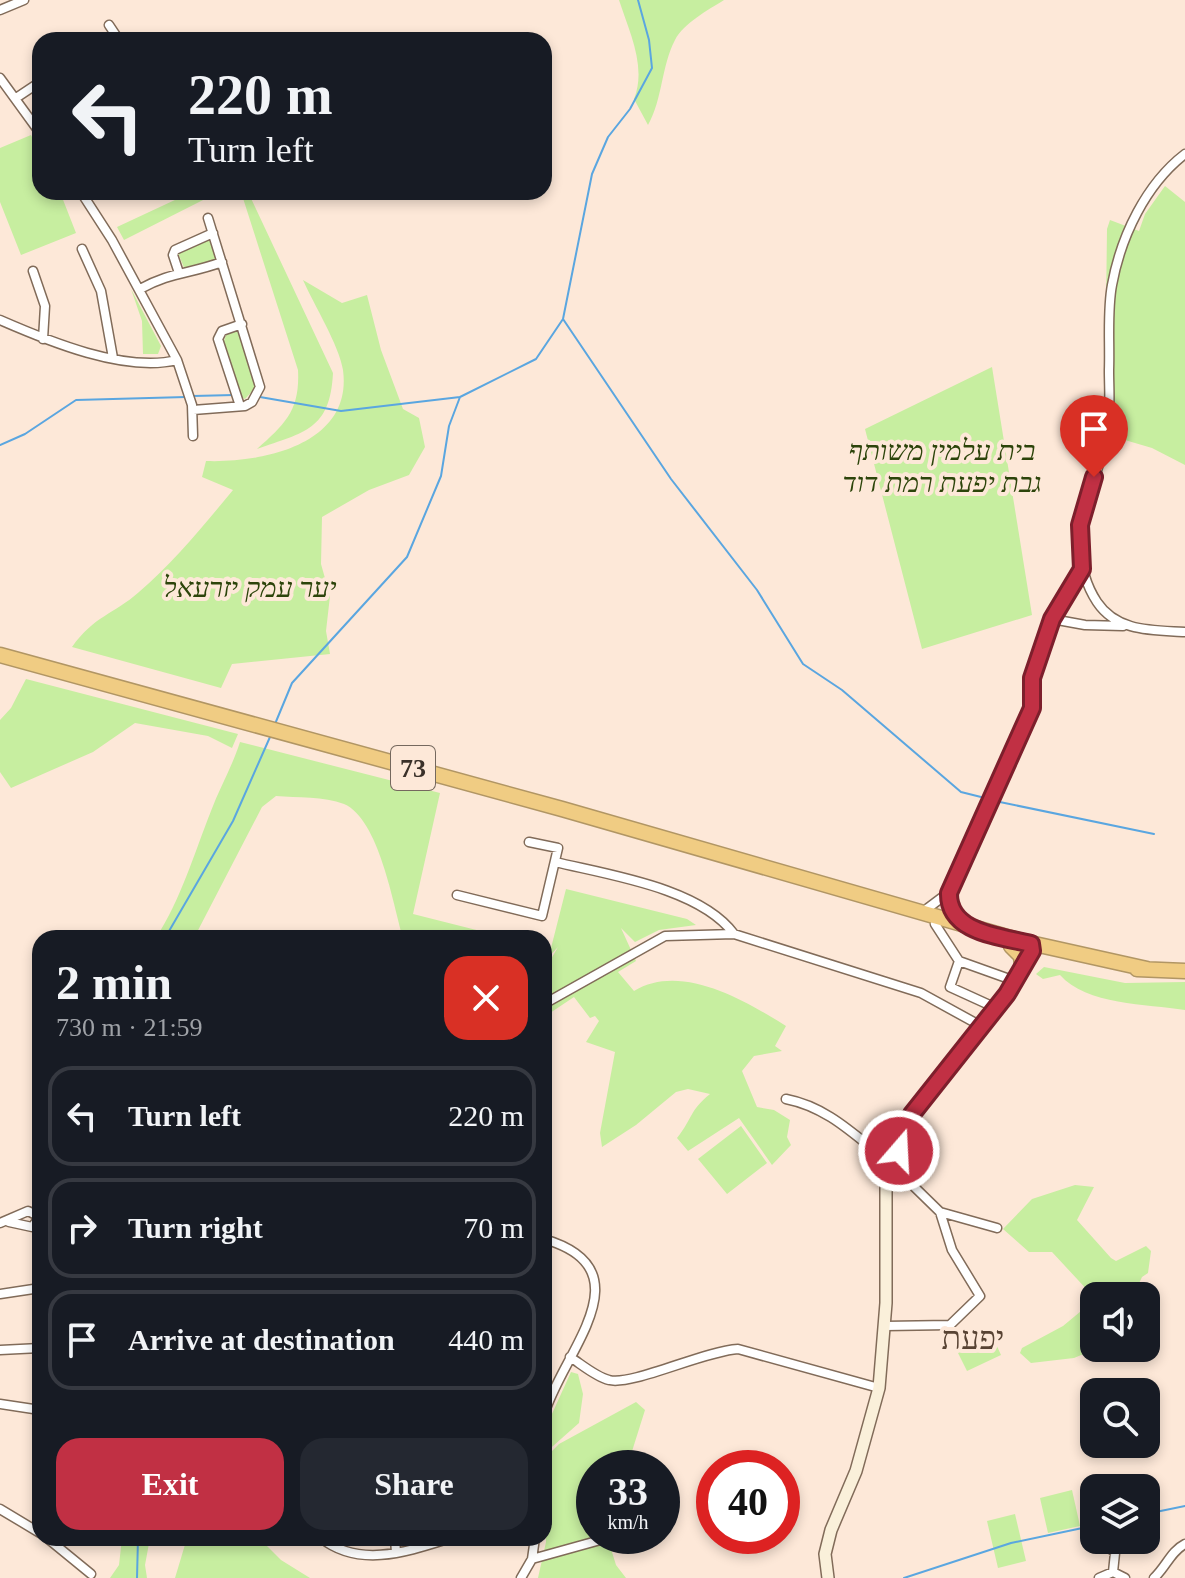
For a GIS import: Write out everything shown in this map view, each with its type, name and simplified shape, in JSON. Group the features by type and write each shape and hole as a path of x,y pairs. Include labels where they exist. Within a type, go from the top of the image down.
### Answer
{"highway":[{"name":"73","path":"0,655 562,809 961,924 1031,955"},
{"name":"73","path":"825,886 1011,946 1021,956 1185,971"}],"street":[{"path":"0,10 24,0"},
{"path":"109,25 114,32"},
{"path":"0,78 32,121"},
{"path":"16,98 32,87"},
{"path":"1123,626 1097,601 1082,569 1080,525 1108,430 1111,286 1138,208 1173,163 1185,154"},
{"path":"86,200 140,289 177,360 193,410 193,436"},
{"path":"193,410 252,402 260,387 208,218"},
{"path":"179,273 173,255 175,250 213,233"},
{"path":"82,249 101,291 113,358"},
{"path":"140,289 168,274 190,274 222,262"},
{"path":"33,271 45,306 43,339"},
{"path":"0,320 43,339 113,358 159,365 177,360"},
{"path":"240,406 218,339 222,331 242,324"},
{"path":"961,924 950,910 949,893 1032,708 1032,678 1052,619 1082,569"},
{"path":"1052,619 1085,625 1185,632"},
{"path":"457,895 542,916 558,848 529,842"},
{"path":"555,862 646,883 722,917 734,934"},
{"path":"920,913 949,893"},
{"path":"935,924 959,961 1015,981"},
{"path":"552,1000 665,936 734,934 921,993 981,1026"},
{"path":"895,1147 912,1114 996,1008 1031,955"},
{"path":"959,961 950,987 996,1008"},
{"path":"786,1099 804,1102 834,1117 874,1150"},
{"path":"828,1578 825,1554 831,1530 856,1471 879,1388 892,1173 901,1155 895,1147 886,1144 874,1150 871,1160 873,1169 892,1173 940,1212 997,1228"},
{"path":"885,1326 950,1325 980,1296 952,1250 940,1212"},
{"path":"552,1243 578,1255 596,1287 592,1315 552,1397"},
{"path":"0,1294 32,1289"},
{"path":"0,1350 32,1348"},
{"path":"570,1357 609,1380 637,1378 721,1350 738,1349 879,1388"},
{"path":"0,1404 32,1409"},
{"path":"0,1509 32,1528"},
{"path":"1154,1578 1174,1551 1185,1544"},
{"path":"57,1546 91,1574"},
{"path":"335,1546 348,1553 396,1553 422,1546"},
{"path":"396,1546 396,1553"},
{"path":"521,1578 532,1559 534,1546"},
{"path":"532,1559 576,1547"},
{"path":"1113,1572 1115,1554"},
{"path":"1099,1578 1113,1572 1125,1578"}],"green space":[{"path":"619,0 724,0 690,23 675,40 648,125 634,99 638,62"},
{"path":"31,135 32,200 63,200 76,233 21,255 0,202 0,148"},
{"path":"1165,186 1185,202 1185,465 1152,448 1118,438 1111,402 1106,308 1107,229 1110,220 1139,231 1145,214"},
{"path":"175,200 203,200 124,240 117,227"},
{"path":"244,200 252,200 333,373 327,407 312,426 257,449 283,423 294,406 298,370"},
{"path":"207,240 213,243 217,260 185,270 178,253"},
{"name":"יער עמק יזרעאל","path":"303,280 342,303 367,295 381,350 403,409 419,418 425,447 409,475 369,490 322,517 321,564 330,596 326,631 330,654 232,664 221,688 72,647 96,622 130,600 152,580 233,490 202,477 206,461 228,461 277,453 319,432 334,416 342,396 341,360"},
{"path":"131,289 161,346 158,354 143,354 142,321"},
{"path":"237,331 242,335 257,386 245,399 241,397 223,344 226,335"},
{"name":"בית עלמין משותף גבת יפעת רמת דוד","path":"992,367 1032,615 922,649 865,429"},
{"path":"26,679 238,734 232,748 208,736 135,723 93,752 11,788 0,772 0,720 11,708"},
{"path":"240,742 440,793 413,914 476,930 401,930 383,864 367,826 356,813 344,804 328,800 276,796 262,807 198,930 161,930 180,892"},
{"path":"566,889 687,919 696,925 659,930 635,942 621,928 636,961 618,972 634,991 652,983 672,981 713,988 786,1026 775,1046 782,1051 754,1056 742,1071 757,1107 774,1110 790,1120 787,1137 791,1145 772,1165 739,1118 688,1151 677,1138 695,1110 710,1094 688,1089 676,1092 636,1125 602,1147 600,1133 615,1052 586,1042 599,1021 595,1016 590,1018 574,997 552,1012 552,957 558,947 552,953"},
{"path":"1044,967 1125,983 1185,982 1185,1010 1101,998 1071,985 1060,975 1043,979 1036,974"},
{"path":"741,1126 767,1163 727,1194 698,1159"},
{"path":"1075,1185 1094,1187 1077,1220 1116,1261 1146,1246 1151,1251 1148,1273 1140,1282 1080,1282 1052,1252 1029,1252 1003,1229 1032,1199"},
{"path":"1080,1312 1080,1356 1031,1363 1020,1353 1022,1348 1063,1326"},
{"path":"991,1333 1001,1355 967,1371 956,1349"},
{"path":"571,1372 578,1374 583,1394 579,1423 552,1447 552,1414"},
{"path":"636,1402 645,1410 632,1450 576,1450 576,1554 613,1554 626,1578 538,1578 545,1546 552,1546 552,1451 559,1444"},
{"path":"1072,1490 1080,1526 1048,1533 1040,1498"},
{"path":"1015,1514 1026,1561 998,1568 987,1521"},
{"path":"121,1546 149,1546 145,1565 147,1578 110,1578 119,1565"},
{"path":"185,1546 267,1546 281,1560 310,1578 175,1578"}],"waterway":[{"path":"275,724 292,683 407,557 441,476 449,426 460,397 536,359 563,319 592,174 608,137 630,109 652,68 649,40 638,0"},
{"path":"563,319 671,479 757,590 803,664 842,690 961,792 989,799"},
{"path":"193,396 234,395"},
{"path":"0,445 25,434 76,400 186,397"},
{"path":"260,397 341,411 460,397"},
{"path":"170,930 233,821 270,737"},
{"path":"995,801 1154,834"},
{"path":"1160,1511 1185,1506"},
{"path":"904,1578 1011,1543 1080,1529"},
{"path":"137,1578 138,1546"}],"district":[{"name":"יפעת","path":"973,1338"}],"route":[{"path":"899,1151 895,1147 912,1114 1007,994 1028,964 1032,951 1031,944 961,924 950,910 949,893 1032,708 1032,678 1052,619 1082,569 1080,525 1094,477"}]}
